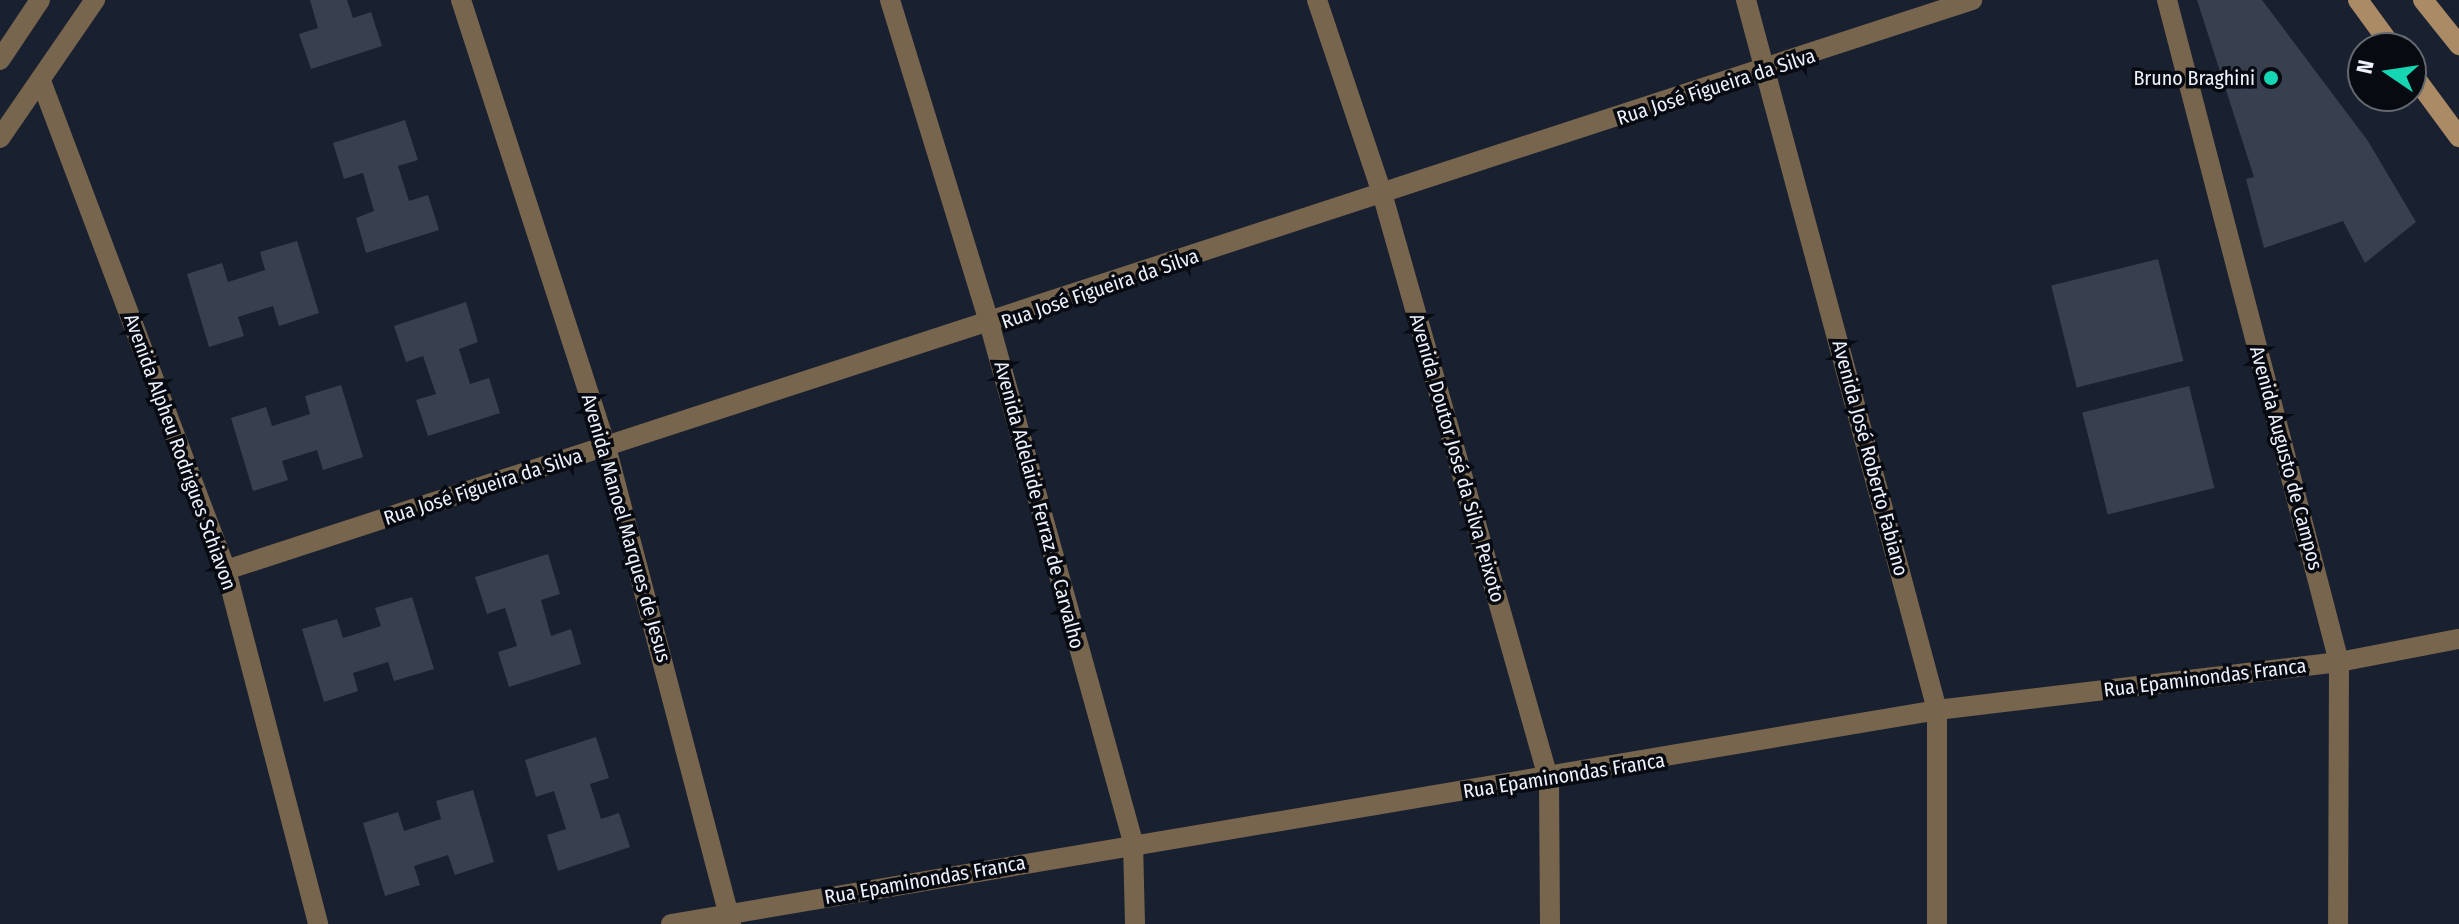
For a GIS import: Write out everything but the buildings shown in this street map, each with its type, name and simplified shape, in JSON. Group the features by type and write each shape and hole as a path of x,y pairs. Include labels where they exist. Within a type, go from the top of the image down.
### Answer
{"main road":[{"path":"2358,0 2381,32"},
{"path":"2423,0 2459,45"},
{"path":"2427,94 2459,137"}],"street":[{"path":"0,60 40,0"},
{"path":"0,138 95,0"},
{"name":"Avenida Manoel Marques de Jesus","path":"461,0 606,447 731,920"},
{"name":"Avenida Adelaide Ferraz de Carvalho","path":"890,0 990,326 1133,842 1135,924"},
{"name":"Avenida Doutor José da Silva Peixoto","path":"1317,0 1382,193 1549,781 1550,924"},
{"name":"Avenida José Roberto Fabiano","path":"1746,0 1769,71 1937,710 1937,924"},
{"name":"Rua José Figueira da Silva","path":"226,570 990,326 1382,193 1769,71 1972,0"},
{"name":"Avenida Augusto de Campos","path":"2167,0 2339,662 2338,924"},
{"name":"Avenida Alpheu Rodrigues Schiavon","path":"41,81 226,570 318,924"},
{"name":"Rua Epaminondas Franca","path":"671,924 731,920 1133,842 1549,781 1937,710 2339,662 2459,639"}],"place":[{"name":"Bruno Braghini","path":"2271,78"}]}
